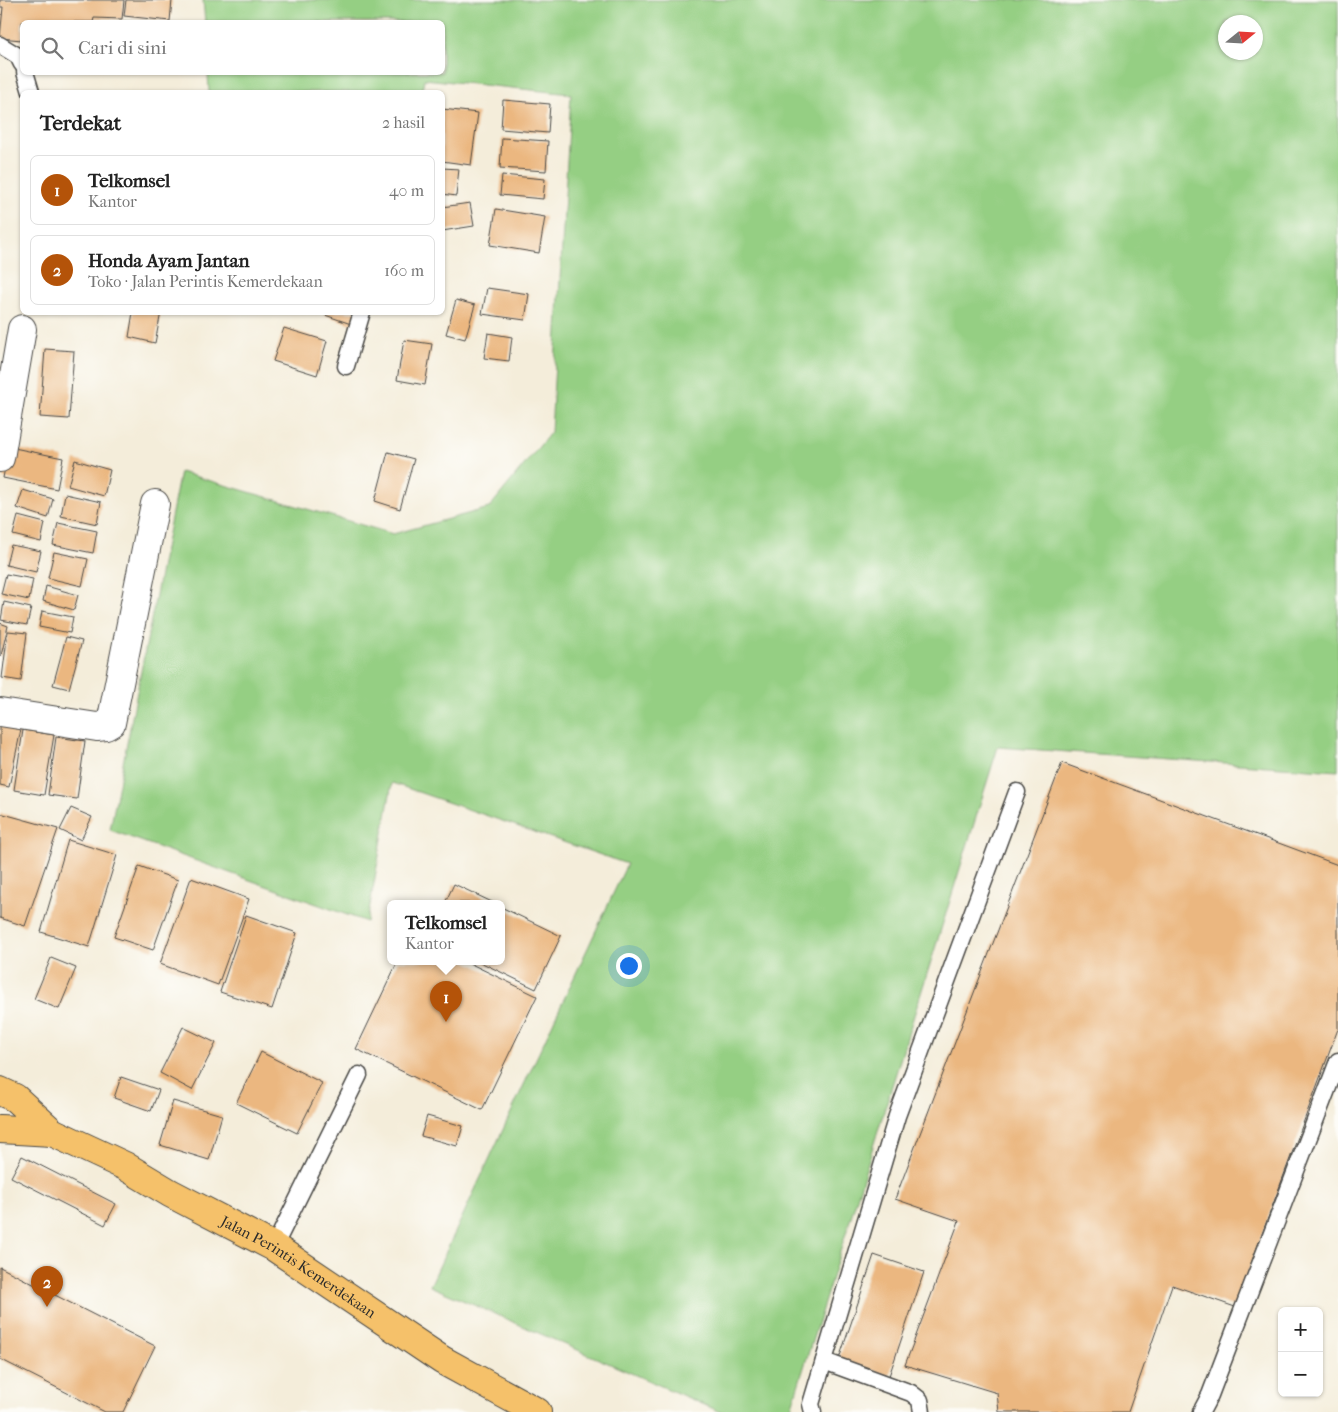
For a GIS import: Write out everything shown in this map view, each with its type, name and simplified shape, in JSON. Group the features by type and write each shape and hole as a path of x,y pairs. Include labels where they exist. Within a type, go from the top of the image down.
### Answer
{"highway":[{"name":"Jalan Perintis Kemerdekaan","path":"0,1091 15,1098 52,1132 125,1166 170,1193 274,1247 442,1360 537,1412"},
{"name":"Jalan Perintis Kemerdekaan","path":"0,1130 52,1132"}],"street":[{"path":"0,458 22,329"},
{"path":"0,712 97,727 106,726 111,723 155,504"}],"lane":[{"path":"0,45 18,56 20,60"},
{"path":"27,75 30,90"},
{"path":"346,366 361,315"},
{"path":"813,1412 811,1404 897,1116 1017,792"},
{"path":"1201,1412 1210,1395 1338,1061"},
{"path":"274,1247 359,1075"},
{"path":"824,1361 912,1393 920,1400 922,1412"}],"green space":[{"path":"203,0 1338,0 1338,771 998,747 790,1412 721,1412 430,1286 627,864 392,783 367,922 110,830 180,472 393,534 489,508 551,432 571,94 424,79 422,90 209,90 208,75 445,75 445,20 205,20"}],"building":[{"path":"0,0 124,0 122,19 20,20 20,40 0,38 3,7 0,7"},
{"path":"126,0 172,0 170,20 124,16"},
{"path":"503,100 550,104 548,133 501,129"},
{"path":"445,109 478,113 471,165 445,161"},
{"path":"502,138 548,141 546,171 500,168"},
{"path":"445,168 459,169 456,196 445,194"},
{"path":"502,175 545,179 543,199 500,195"},
{"path":"470,203 474,226 445,231 445,207"},
{"path":"496,209 545,217 539,253 490,245"},
{"path":"487,288 529,294 525,320 482,314"},
{"path":"456,300 475,305 465,339 446,334"},
{"path":"133,315 160,315 155,343 129,337"},
{"path":"325,315 357,315 354,325"},
{"path":"284,328 327,341 317,375 273,361"},
{"path":"488,333 512,337 509,361 484,358"},
{"path":"404,340 432,344 425,385 397,380"},
{"path":"45,349 74,351 69,419 40,417"},
{"path":"9,447 63,458 57,489 3,478"},
{"path":"388,452 414,459 400,509 375,501"},
{"path":"75,460 110,470 104,496 68,486"},
{"path":"23,490 53,499 48,518 17,508"},
{"path":"65,494 101,502 97,524 61,516"},
{"path":"18,516 45,523 41,542 13,535"},
{"path":"58,523 97,531 93,553 53,545"},
{"path":"11,545 41,551 36,572 6,565"},
{"path":"54,552 88,559 82,586 48,578"},
{"path":"6,574 33,579 29,600 1,594"},
{"path":"46,586 78,595 74,610 43,601"},
{"path":"4,602 31,608 27,625 1,620"},
{"path":"42,611 73,617 70,633 39,627"},
{"path":"0,623 8,626 1,656 0,656"},
{"path":"8,631 27,633 21,681 2,678"},
{"path":"66,637 82,641 69,689 53,685"},
{"path":"0,725 21,729 9,787 0,785"},
{"path":"23,730 54,735 44,795 14,790"},
{"path":"56,737 85,741 77,799 48,795"},
{"path":"1062,763 1338,865 1338,1029 1235,1307 1172,1285 1128,1412 999,1412 997,1393 905,1365 959,1221 895,1199"},
{"path":"71,808 92,817 81,840 60,830"},
{"path":"0,813 58,829 25,926 0,918"},
{"path":"68,840 117,855 89,947 41,932"},
{"path":"139,866 178,880 153,950 114,937"},
{"path":"191,878 249,899 218,985 160,964"},
{"path":"454,884 488,900 446,900"},
{"path":"505,909 561,936 536,989 486,965 505,965"},
{"path":"246,915 297,933 272,1009 220,992"},
{"path":"51,958 76,968 59,1009 34,999"},
{"path":"396,965 473,965 537,996 482,1110 356,1049"},
{"path":"183,1027 216,1043 192,1090 160,1073"},
{"path":"261,1052 322,1083 297,1133 236,1103"},
{"path":"121,1077 159,1090 151,1111 114,1098"},
{"path":"173,1101 222,1115 209,1160 160,1145"},
{"path":"427,1116 463,1126 457,1146 421,1136"},
{"path":"22,1156 116,1204 105,1225 11,1177"},
{"path":"874,1255 924,1272 889,1376 839,1359"},
{"path":"0,1267 155,1346 123,1412 105,1412 0,1359"}],"place":[{"name":"Telkomsel","path":"446,1022"},
{"name":"Honda Ayam Jantan","path":"47,1307"}]}
